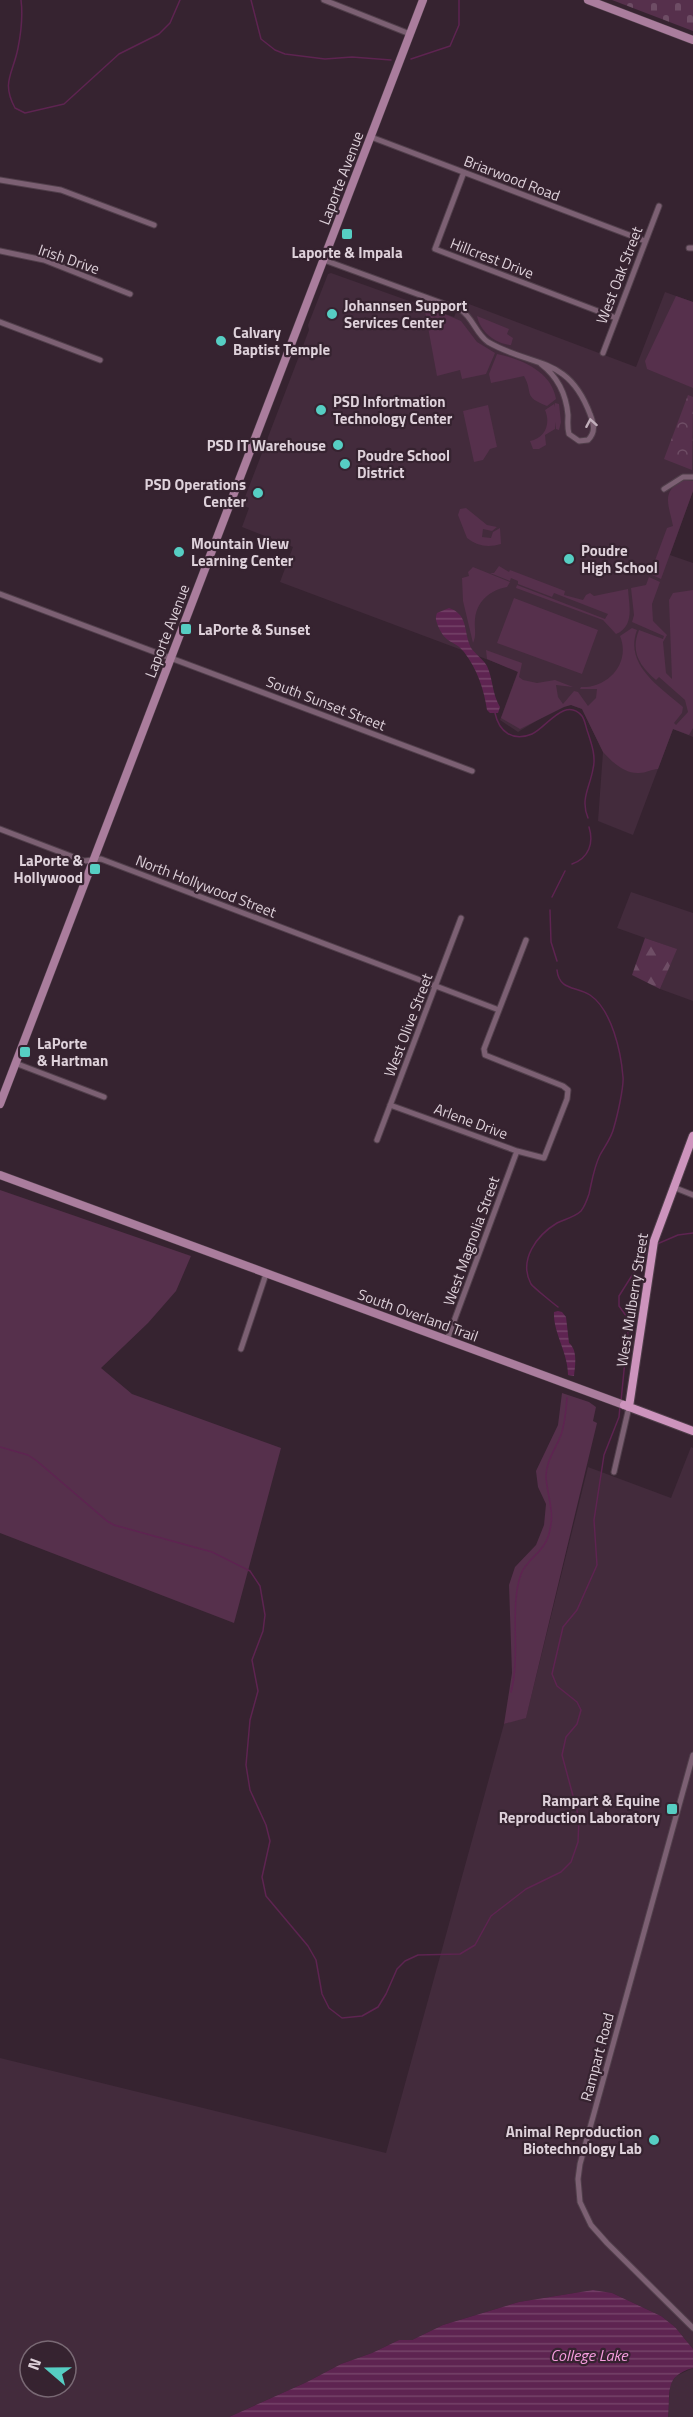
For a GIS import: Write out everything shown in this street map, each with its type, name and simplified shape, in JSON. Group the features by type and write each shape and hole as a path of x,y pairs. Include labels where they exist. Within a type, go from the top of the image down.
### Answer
{"main road":[{"name":"West Mulberry Street","path":"623,1405 652,1249 693,1136"},
{"name":"South Overland Trail","path":"623,1405 693,1431"}],"street":[{"path":"324,0 410,34"},
{"name":"Laporte Avenue","path":"0,1104 423,0"},
{"path":"588,0 693,40"},
{"name":"Briarwood Road","path":"371,136 645,241"},
{"name":"Hillcrest Drive","path":"464,172 435,249 616,318"},
{"path":"0,180 62,190 154,225"},
{"name":"West Oak Street","path":"603,352 659,206"},
{"name":"Irish Drive","path":"0,252 44,260 130,294"},
{"path":"324,260 461,310 469,317 486,341 558,370 577,388 586,403 594,432 588,440 579,441 569,434 568,412 562,389 553,373 541,364"},
{"path":"0,322 100,360"},
{"path":"664,489 683,477 693,477"},
{"name":"South Sunset Street","path":"0,594 472,771"},
{"name":"North Hollywood Street","path":"0,829 84,861 93,858 101,859 499,1011"},
{"name":"West Olive Street","path":"377,1140 460,918"},
{"path":"499,1011 526,940"},
{"name":"Arlene Drive","path":"390,1105 517,1151 544,1158 567,1099 568,1090 485,1055 484,1049 499,1011"},
{"path":"15,1063 104,1097"},
{"name":"West Magnolia Street","path":"447,1340 517,1151"},
{"name":"South Overland Trail","path":"0,1176 623,1405"},
{"path":"673,1187 693,1194"},
{"path":"241,1349 266,1274"},
{"name":"West Mulberry Street","path":"614,1472 623,1405"},
{"name":"Rampart Road","path":"693,1755 580,2164 578,2179 580,2202 600,2236 693,2328"}],"shaded area":[{"name":"Poudre High School","path":"331,273 454,317 461,301 636,367 665,292 693,302 693,491 670,555 693,563 693,737 673,729 633,835 598,821 603,752 582,709 566,703 518,732 500,720 518,671 280,582 293,547 242,527 249,508 242,505 309,330 308,325 328,274"},
{"path":"631,892 693,913 693,1001 660,989 676,949 617,928"},
{"path":"691,1447 693,1448 693,2349 675,2327 661,2316 612,2293 593,2290 519,2302 443,2325 412,2340 399,2340 341,2364 229,2417 0,2417 0,2058 386,2153 504,1724 526,1717 588,1467 671,1498"},
{"path":"693,2368 693,2417 668,2417 670,2385 676,2376"}],"green space":[{"path":"612,0 693,0 693,31"},
{"path":"676,296 693,302 693,388 647,369 645,361"},
{"path":"428,307 461,321 477,342 495,353 486,374 462,379 460,370 437,376 425,311"},
{"path":"477,316 509,329 507,334 513,338 511,345 489,336 481,327"},
{"path":"497,354 526,363 542,374 549,381 556,399 547,406 534,400 524,376 491,383 489,374"},
{"path":"688,395 693,397 692,470 664,459"},
{"path":"555,403 559,404 561,422 559,430 556,429 556,422 555,429 545,435 546,445 533,449 530,441 543,434 547,425 545,410 554,404 554,407"},
{"path":"488,405 497,447 490,449 483,460 474,462 463,411"},
{"path":"684,480 693,481 693,491 661,579 650,574 667,528 673,526 668,505 669,494 676,484"},
{"path":"466,508 487,525 497,527 492,531 483,529 482,537 491,538 493,532 500,528 501,544 483,546 467,538 458,515 460,509"},
{"path":"499,566 509,572 510,570 565,591 564,595 583,600 590,593 594,596 628,589 630,614 626,626 616,634 603,620 516,588 517,585 605,619 608,614 554,593 552,597 518,584 518,581 511,578 510,581 490,573 494,573"},
{"path":"473,567 510,582 507,587 485,597 478,607 473,643 463,601 462,578 469,576 468,572"},
{"path":"649,577 660,582 652,604 653,621 667,635 663,642 666,673 672,679 669,600 673,593 693,590 693,728 689,735 673,729 658,769 634,773 619,767 603,752 582,709 571,705 520,729 501,718 518,672 487,659 486,650 522,663 519,677 523,680 537,683 555,680 573,687 556,685 558,697 563,704 574,691 578,692 588,706 596,698 597,689 580,689 581,687 600,683 615,672 622,656 623,646 620,636 632,628 637,630 634,643 635,654 640,664 655,683 683,707 682,713 674,723 676,725 688,712 685,700 659,677 656,680 650,675 641,664 636,652 636,638 639,630 663,639 664,636 632,622 634,615 631,588 646,585"},
{"path":"514,598 598,630 582,674 497,643"},
{"path":"645,938 677,949 660,989 632,975"},
{"path":"0,1190 191,1256 176,1291 148,1323 101,1368 132,1394 281,1448 234,1623 0,1533"},
{"path":"562,1393 589,1402 596,1407 593,1421 597,1423 526,1718 504,1724 512,1673 509,1585 515,1567 536,1545 544,1525 546,1504 538,1487 536,1471 558,1425"}],"water":[{"path":"449,608 462,618 470,646 487,666 500,707 498,713 490,713 487,710 482,687 473,665 464,652 444,636 438,626 437,613"},
{"path":"558,1311 566,1317 569,1343 575,1354 574,1376 568,1375 566,1358 554,1320 554,1312"},
{"name":"College Lake","path":"593,2290 612,2293 661,2316 675,2327 693,2349 693,2368 683,2371 670,2387 668,2417 229,2417 341,2364 399,2340 412,2340 443,2325 519,2302"}],"waterway":[{"path":"21,0 20,36 8,84 15,108 25,113 64,104 119,54 159,34 170,23 180,0"},
{"path":"251,0 261,39 275,50 285,54 325,59 352,57 391,60"},
{"path":"411,59 450,46 459,25 459,0"},
{"path":"495,713 503,730 519,737 537,731 562,711 576,711 582,716 594,756 585,799 588,818"},
{"path":"572,864 583,858 589,849 591,839 589,827"},
{"path":"552,897 565,871"},
{"path":"550,910 551,942 557,961"},
{"path":"557,970 561,982 590,995 598,1002 610,1021 622,1067 623,1082 613,1131 598,1160 584,1207 579,1213 557,1223 543,1234 528,1257 527,1266 531,1284 558,1307"},
{"path":"657,1244 678,1235 693,1233"},
{"path":"621,1401 629,1320 619,1306 619,1296 648,1250"},
{"path":"511,1692 514,1678 518,1587 523,1569 546,1543 548,1537 551,1514 546,1472 562,1430 567,1398"},
{"path":"0,1447 28,1455 37,1461 114,1525 212,1552 250,1571 260,1586 265,1615 263,1631 252,1660 258,1691 250,1720 246,1765 250,1790 266,1825 270,1841 262,1877 266,1896 308,1946 316,1960 322,1994 329,2008 342,2018 362,2016 378,2007 397,1969 405,1961 418,1955 460,1954 475,1945 491,1916 526,1889 561,1872 571,1862 578,1842 579,1818 562,1755 566,1737 577,1724 581,1710 577,1702 557,1686 552,1674 563,1627 577,1610 597,1565 594,1520 604,1455 619,1417 620,1406"}],"place":[{"name":"Laporte & Impala","path":"347,234"},
{"name":"Johannsen Support Services Center","path":"332,314"},
{"name":"Calvary Baptist Temple","path":"221,341"},
{"name":"PSD Infortmation Technology Center","path":"321,410"},
{"name":"PSD IT Warehouse","path":"338,445"},
{"name":"Poudre School District","path":"345,464"},
{"name":"PSD Operations Center","path":"258,493"},
{"name":"Mountain View Learning Center","path":"179,552"},
{"name":"Poudre High School","path":"569,559"},
{"name":"LaPorte & Sunset","path":"186,629"},
{"name":"LaPorte & Hollywood","path":"95,869"},
{"name":"LaPorte & Hartman","path":"25,1052"},
{"name":"Rampart & Equine Reproduction Laboratory","path":"672,1809"},
{"name":"Animal Reproduction Biotechnology Lab","path":"654,2140"}]}
